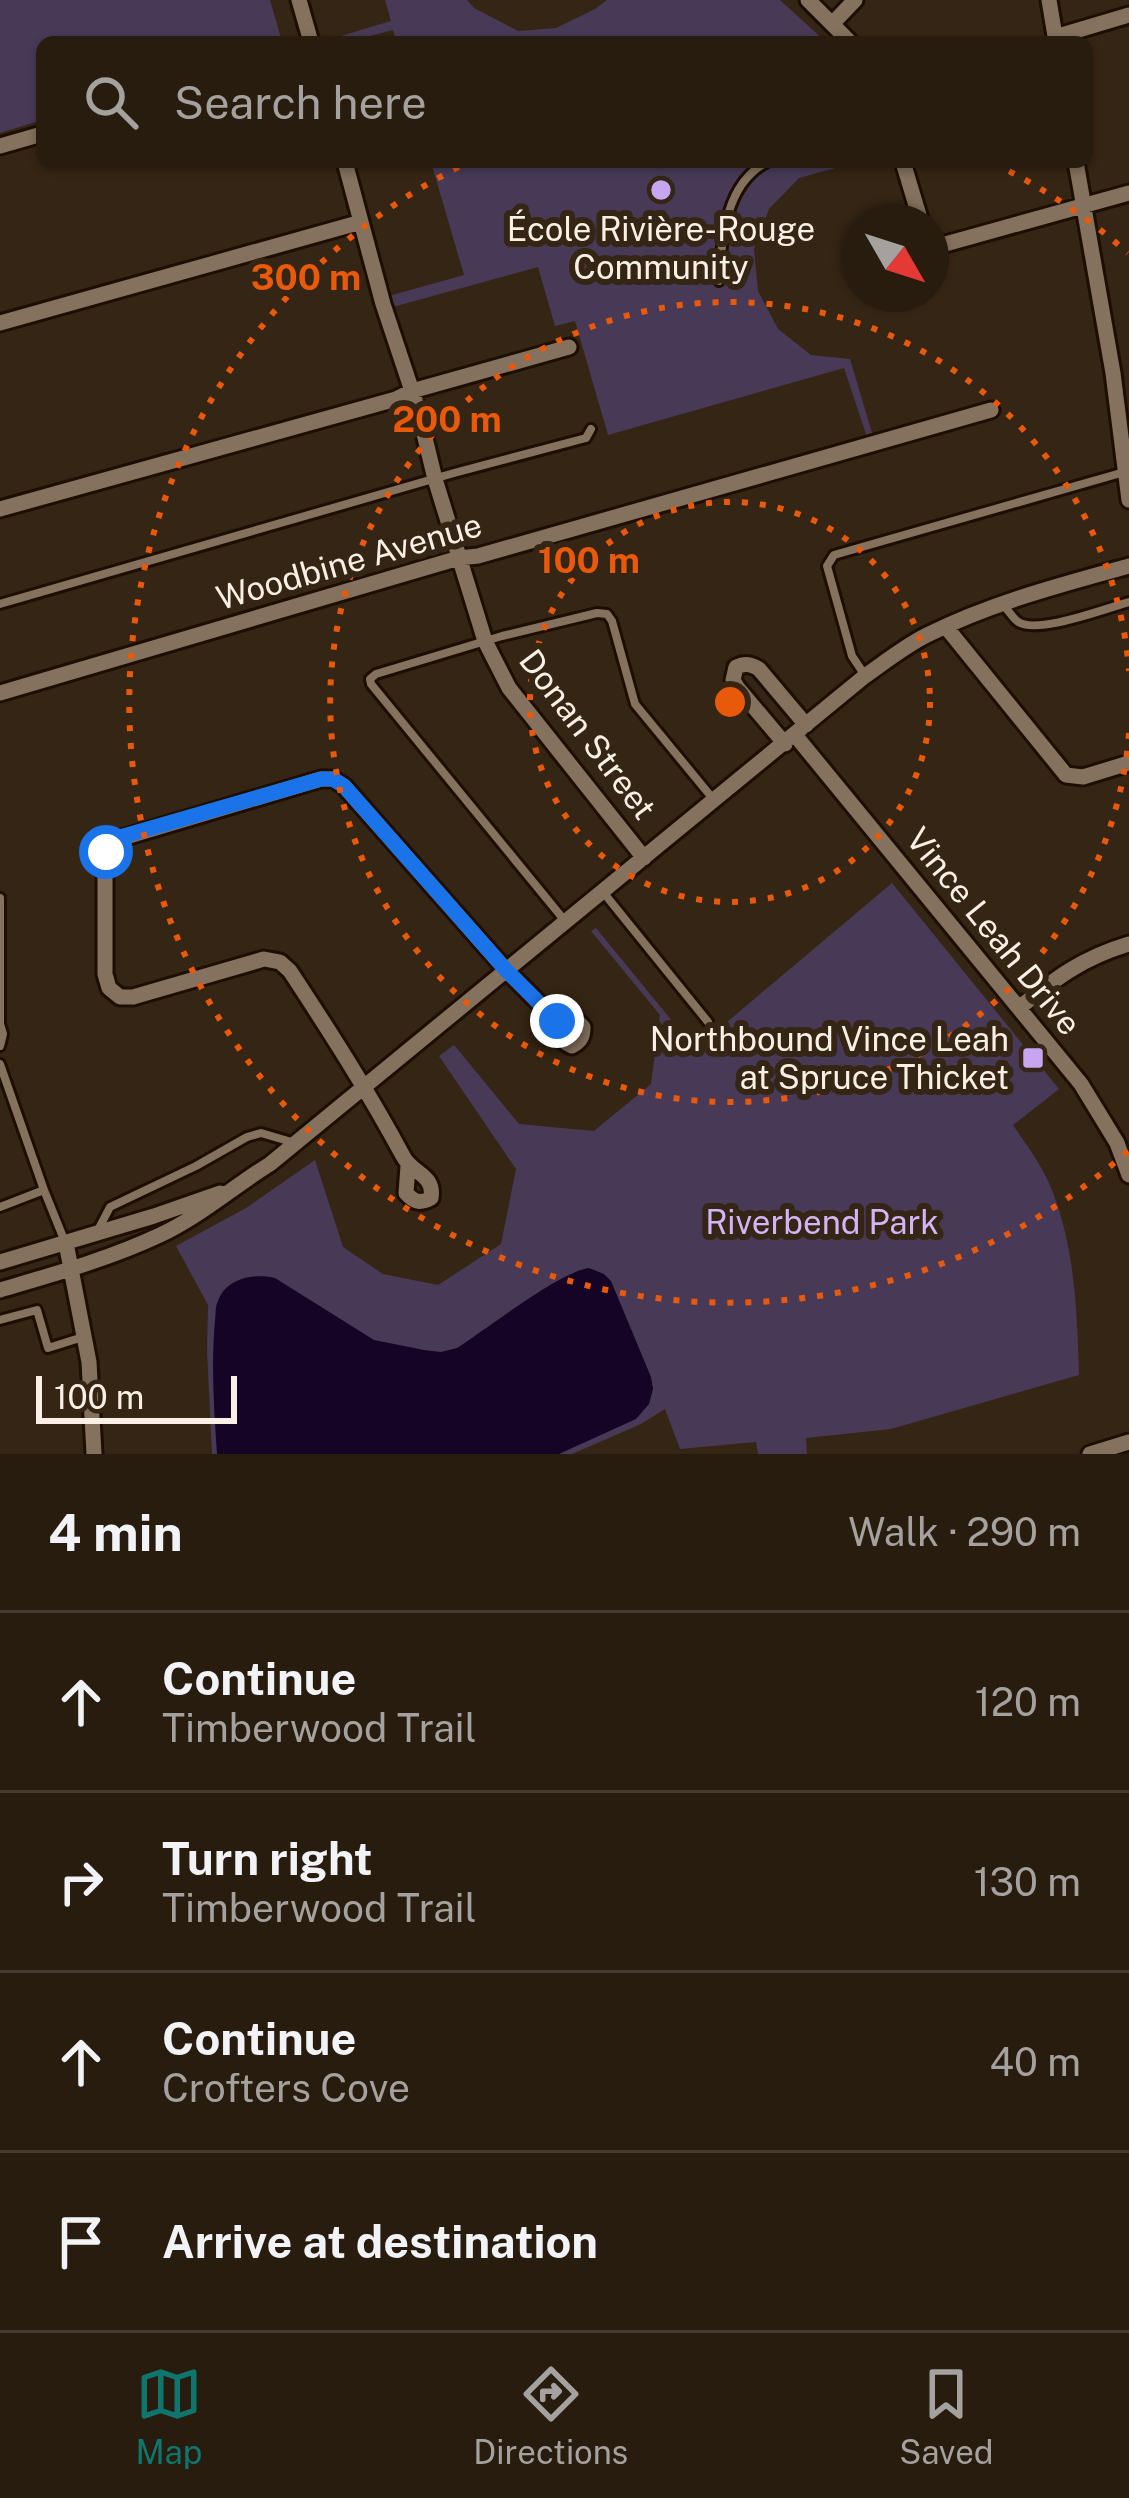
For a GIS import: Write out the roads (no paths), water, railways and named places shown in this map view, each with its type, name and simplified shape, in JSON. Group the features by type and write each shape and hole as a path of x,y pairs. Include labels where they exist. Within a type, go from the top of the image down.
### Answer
{"street":[{"path":"299,0 309,36"},
{"path":"833,23 855,0"},
{"path":"1049,0 1055,36"},
{"path":"813,2 845,36"},
{"path":"1065,36 1129,15"},
{"path":"0,146 36,136"},
{"name":"Donan Street","path":"346,168 484,641 508,688 644,858"},
{"path":"905,168 916,204"},
{"path":"1077,168 1121,371 1129,500"},
{"path":"949,243 1129,193"},
{"path":"0,323 361,222"},
{"path":"0,509 396,400 412,391 568,347"},
{"name":"Woodbine Avenue","path":"0,693 459,558 992,410"},
{"path":"0,1291 161,1235 201,1212 297,1143 865,676 924,636 1001,603 1129,566"},
{"path":"946,627 1066,776 1083,777 1129,764"},
{"path":"736,667 759,669 795,735 737,687 733,680 736,667"},
{"name":"Vince Leah Drive","path":"795,735 1081,1084 1123,1140 1129,1175"},
{"path":"408,1166 365,1086 280,962 264,959 133,997 120,997 109,988 105,861 112,842 333,779 557,1021"},
{"path":"1019,1009 1081,961 1129,944"},
{"path":"0,1262 227,1191"},
{"path":"66,1243 89,1363 94,1454"},
{"path":"1090,1454 1129,1442"}],"lane":[{"path":"718,281 722,231 740,187 757,168"},
{"path":"0,604 586,438 591,429"},
{"path":"865,676 852,656 827,566 834,555 1126,472"},
{"path":"1001,603 1018,623 1028,626 1050,625 1129,602"},
{"path":"566,922 371,684 376,674 484,641 607,614 635,704 715,801"},
{"path":"603,892 707,1022"},
{"path":"0,898 0,1046"},
{"path":"0,1064 66,1243"},
{"path":"95,1234 110,1207 247,1137 261,1133 297,1143"},
{"path":"0,1207 44,1190"},
{"path":"0,1320 37,1310 48,1348 85,1337"}],"place":[{"name":"École Rivière-Rouge Community","path":"661,190"},
{"name":"Northbound Vince Leah at Spruce Thicket","path":"1033,1058"}],"park label":[{"name":"Riverbend Park","path":"822,1222"}]}
